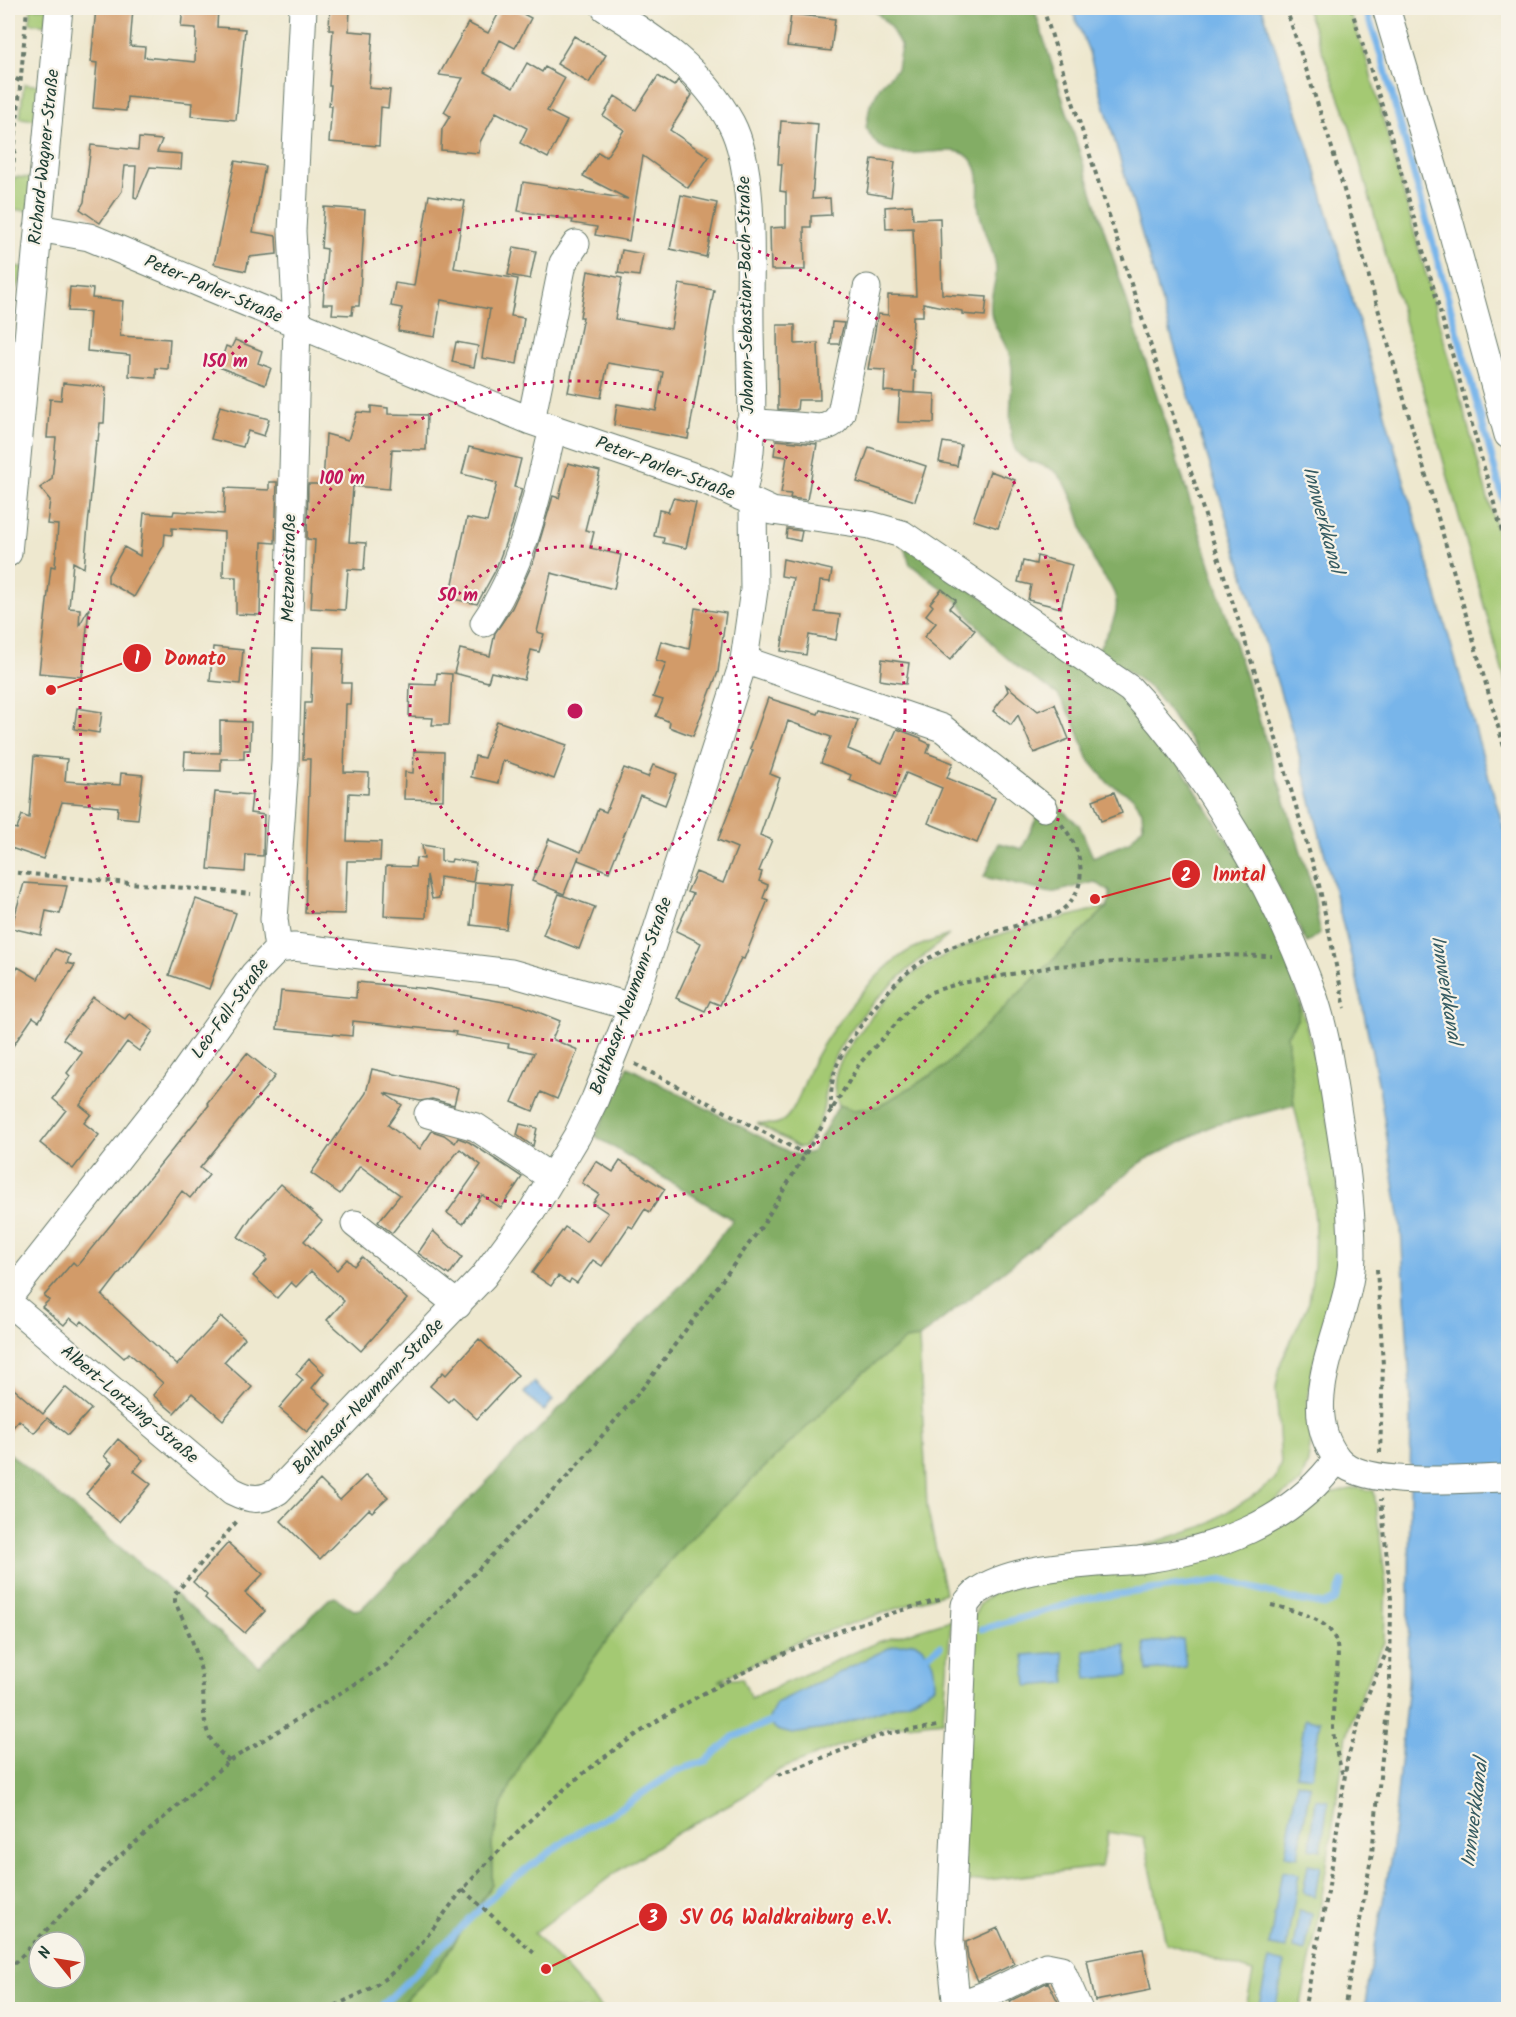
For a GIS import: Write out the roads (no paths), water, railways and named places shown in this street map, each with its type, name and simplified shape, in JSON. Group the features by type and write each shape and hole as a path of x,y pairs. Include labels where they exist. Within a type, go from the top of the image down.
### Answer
{"street":[{"name":"Richard-Wagner-Straße","path":"8,553 19,304 38,228 59,8"},
{"name":"Metznerstraße","path":"278,949 274,919 285,763 297,326 292,231 303,8"},
{"name":"Johann-Sebastian-Bach-Straße","path":"605,8 678,57 722,108 739,140 747,189 750,422 747,501"},
{"path":"1386,8 1448,216 1509,435"},
{"name":"Peter-Parler-Straße","path":"38,228 89,237 297,326 542,424 707,481 772,511 889,529 909,538 1130,689 1158,719 1220,809 1278,911 1312,992 1327,1048 1351,1213 1353,1257 1349,1287 1322,1389 1320,1410 1320,1426 1326,1443 1337,1459"},
{"path":"484,623 500,600 527,539 563,263 576,244"},
{"path":"750,422 820,428 829,427 836,422 841,413 867,288"},
{"name":"Balthasar-Neumann-Straße","path":"256,1500 266,1499 278,1491 458,1305 508,1245 577,1136 615,1054 632,1007 744,660 754,590 747,501"},
{"path":"744,660 942,728 1044,808"},
{"name":"Leo-Fall-Straße","path":"8,1300 174,1087 254,974 278,949 294,947 511,973 632,1007"},
{"path":"428,1114 476,1127 552,1178"},
{"path":"355,1224 458,1305"},
{"name":"Albert-Lortzing-Straße","path":"8,1300 232,1491 256,1500"},
{"path":"1079,2010 1061,1969 1046,1966 957,2008 950,1941 965,1605 977,1591 1030,1572 1182,1553 1240,1534 1290,1507 1326,1474 1337,1459 1355,1472 1387,1478 1509,1478"}],"water":[{"name":"Innwerkkanal","path":"1071,8 1262,8 1310,151 1508,844 1508,2009 1364,2009 1391,1856 1408,1683 1411,1402 1401,1228 1379,1087 1357,979 1296,743 1193,410 1088,49"},
{"path":"534,1382 553,1400 544,1411 524,1393"},
{"path":"1183,1639 1186,1667 1147,1671 1144,1643"},
{"path":"914,1642 932,1660 935,1686 910,1701 825,1729 792,1734 777,1730 768,1721 776,1703 893,1646"},
{"path":"1125,1645 1129,1675 1087,1679 1084,1650"},
{"path":"1063,1652 1066,1683 1027,1686 1024,1655"},
{"path":"1305,1719 1320,1721 1312,1777 1296,1775"},
{"path":"1297,1782 1310,1785 1298,1857 1285,1855"},
{"path":"1316,1799 1328,1801 1321,1850 1310,1848"},
{"path":"1308,1864 1320,1866 1315,1896 1303,1893"},
{"path":"1282,1871 1299,1874 1286,1949 1269,1946"},
{"path":"1299,1911 1312,1914 1305,1951 1293,1948"},
{"path":"1269,1959 1285,1963 1275,2009 1258,2009"}],"waterway":[{"path":"1365,8 1382,58 1508,517"},
{"path":"982,1629 1090,1598 1225,1580 1292,1599 1324,1605 1335,1600 1342,1582"},
{"path":"922,1658 940,1646"},
{"path":"378,2010 500,1889 570,1837 608,1816 676,1771 706,1761 733,1737 777,1719"}],"place":[{"name":"Donato","path":"51,690"},
{"name":"Inntal","path":"1095,899"},
{"name":"SV OG Waldkraiburg e.V.","path":"546,1969"}]}
